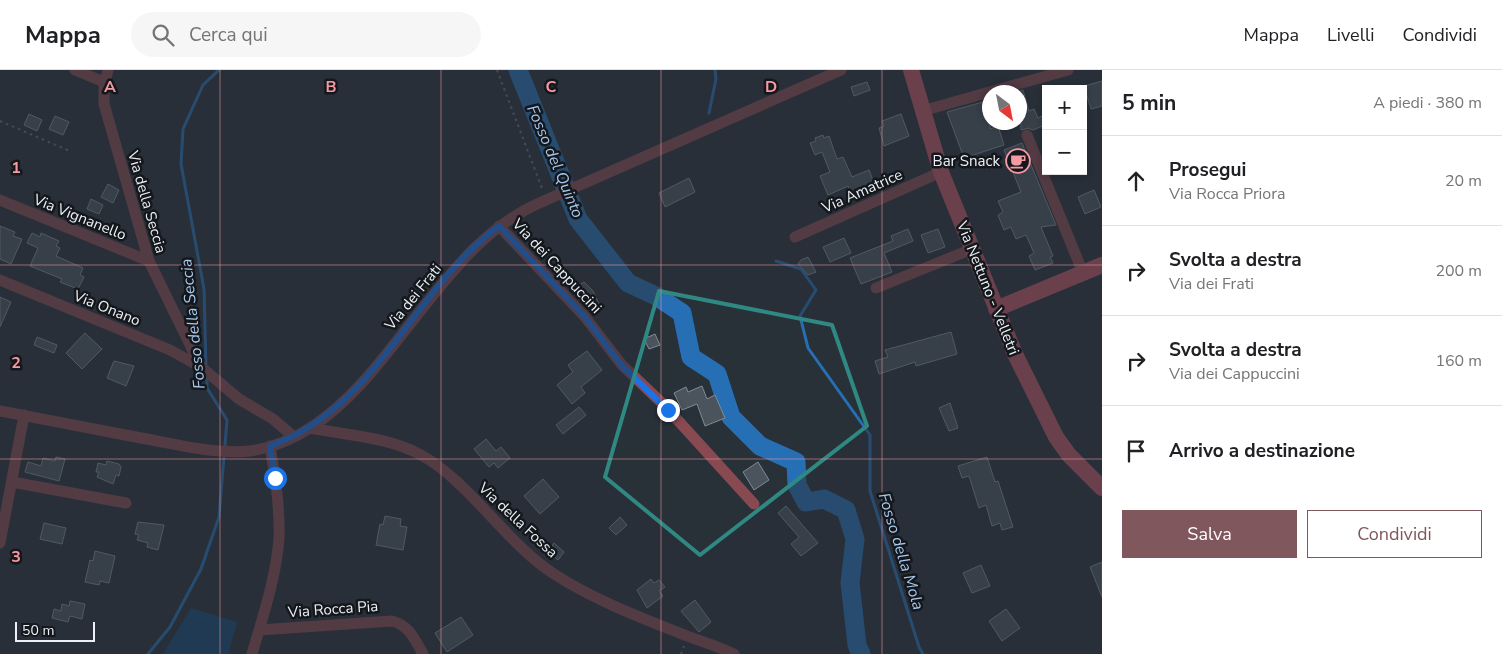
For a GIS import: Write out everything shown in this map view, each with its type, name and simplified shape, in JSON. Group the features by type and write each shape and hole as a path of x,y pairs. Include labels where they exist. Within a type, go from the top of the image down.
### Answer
{"main road":[{"name":"Via Nettuno - Velletri","path":"910,70 941,172 996,310 1025,376 1052,430 1069,455 1102,488"},
{"path":"996,310 1102,265"}],"street":[{"path":"75,70 104,82"},
{"name":"Via della Seccia","path":"108,70 104,82 105,110 149,261 201,367 243,402 273,419 294,437"},
{"name":"Via dei Frati","path":"0,411 231,451 249,451 294,437 310,428 353,391 466,256 499,226 551,198 841,70"},
{"path":"922,111 1068,70"},
{"path":"1027,135 1083,273"},
{"name":"Via Amatrice","path":"794,237 941,172"},
{"name":"Via Vignanello","path":"0,200 149,261"},
{"name":"Via dei Cappuccini","path":"499,226 585,317 622,366 663,404 754,504"},
{"path":"876,288 972,249"},
{"name":"Via Onano","path":"0,280 170,350 201,367"},
{"path":"0,543 24,416"},
{"name":"Via della Fossa","path":"310,428 390,444 419,454 442,469 540,564 558,576 595,596 676,632 734,654"},
{"path":"252,654 271,588 278,540 278,505 270,446"},
{"path":"12,482 126,503"},
{"name":"Via Rocca Pia","path":"259,630 392,621 402,624 408,629 424,654"}],"path":[{"path":"498,70 551,198"},
{"path":"0,121 72,152"}],"highlighted area":[{"path":"659,291 832,325 867,426 700,555 605,477"}],"shaded area":[{"path":"191,608 237,622 228,654 163,654"}],"building":[{"path":"1102,81 1102,106 1091,109 1087,96 1087,85"},
{"path":"867,82 870,90 854,96 851,87"},
{"path":"982,102 982,130 999,130 1004,145 964,158 947,112"},
{"path":"1027,104 1029,111 1034,109 1038,118 1042,116 1042,126 1033,130 1028,128"},
{"path":"29,114 42,120 37,131 24,125"},
{"path":"901,114 909,136 884,146 879,128 884,126 882,121"},
{"path":"55,116 69,122 63,135 49,129"},
{"path":"823,135 824,138 829,136 837,159 843,157 852,177 869,170 875,186 852,196 848,186 828,195 820,176 830,172 822,152 815,155 810,143 816,141 815,138"},
{"path":"1022,143 1056,225 1041,227 1053,256 1050,257 1053,263 1035,270 1029,256 1034,253 1026,235 1016,239 1011,227 1004,230 998,215 1003,212 998,201 1021,192 1004,150"},
{"path":"689,178 695,192 665,207 659,193"},
{"path":"108,184 119,190 113,203 101,197"},
{"path":"1094,190 1101,207 1085,214 1078,197"},
{"path":"91,199 103,205 99,214 87,209"},
{"path":"0,226 15,232 13,236 22,239 11,264 0,259"},
{"path":"908,229 913,241 884,253 892,272 861,284 850,258 893,241 891,236"},
{"path":"938,229 945,247 928,253 921,235"},
{"path":"32,233 40,237 41,233 59,241 56,246 60,248 56,256 83,268 80,275 84,277 78,289 60,282 62,279 30,266 38,248 27,243"},
{"path":"844,238 851,253 830,262 823,247"},
{"path":"808,257 816,272 808,275 798,264 801,260"},
{"path":"584,282 593,291 600,306 590,311 571,291"},
{"path":"0,297 11,302 0,327"},
{"path":"951,332 957,354 916,366 915,362 879,374 875,361 888,357 885,350"},
{"path":"85,333 102,349 82,369 66,353"},
{"path":"655,334 660,345 649,349 644,339"},
{"path":"37,337 57,345 54,353 34,345"},
{"path":"587,351 602,370 581,387 585,393 572,404 557,385 573,372 568,365"},
{"path":"114,361 134,366 126,386 107,378"},
{"path":"702,386 707,399 715,395 725,418 705,426 697,404 682,410 674,393 686,387 688,392"},
{"path":"950,403 958,428 949,431 939,408"},
{"path":"579,407 586,415 563,434 556,425"},
{"path":"486,439 496,451 501,447 510,458 498,468 494,463 489,467 474,449"},
{"path":"56,457 65,459 59,481 25,472 28,462 41,466 43,458 55,461"},
{"path":"987,457 995,482 998,481 1013,527 1002,530 1000,523 992,526 986,505 979,508 969,476 962,478 958,466"},
{"path":"107,461 119,464 121,467 119,476 116,475 113,484 97,477 99,472 96,472 98,463 106,465"},
{"path":"758,462 769,480 754,490 743,472"},
{"path":"543,479 559,497 540,514 524,496"},
{"path":"786,506 818,543 801,556 791,544 799,537 778,513"},
{"path":"385,516 401,519 400,526 407,527 403,550 376,545 380,524 383,525"},
{"path":"620,517 627,525 616,535 609,528"},
{"path":"138,522 164,525 158,550 147,547 148,543 137,540 139,535 135,534"},
{"path":"44,523 66,528 62,544 40,539"},
{"path":"554,543 564,552 558,560 548,551"},
{"path":"95,551 115,556 109,583 100,581 99,585 85,582 90,560 93,561"},
{"path":"1102,562 1102,597 1090,567"},
{"path":"981,565 990,586 972,593 963,573"},
{"path":"651,579 654,583 659,580 665,587 659,591 663,596 647,608 637,590"},
{"path":"695,600 711,622 699,632 681,611"},
{"path":"70,601 85,604 82,619 70,616 68,622 52,618 54,609 61,611 62,604 69,606"},
{"path":"1006,609 1020,628 1002,641 989,621"},
{"path":"461,617 473,635 447,652 435,633"}],"waterway":[{"name":"Fosso della Seccia","path":"206,368 204,289 181,164 183,129 203,85 219,70"},
{"name":"Fosso del Quinto","path":"518,70 578,219 628,283 656,296 682,313 691,357 717,374 731,417 760,446 796,462 797,485 806,502 824,499 846,510 855,539 850,583 857,645 861,654"},
{"name":"Fosso della Mola","path":"709,113 716,79 715,70"},
{"name":"Fosso della Mola","path":"776,261 801,269 816,290 800,316 808,348 870,435 870,491 919,647 923,654"},
{"name":"Fosso della Seccia","path":"148,654 170,627 201,569 219,517 227,420 207,388 207,377"}],"place":[{"name":"Bar Snack","path":"1018,161"}],"route":[{"path":"275,478 270,446 314,426 348,397 387,353 466,256 480,241 499,226 585,317 622,366 668,410"}]}
